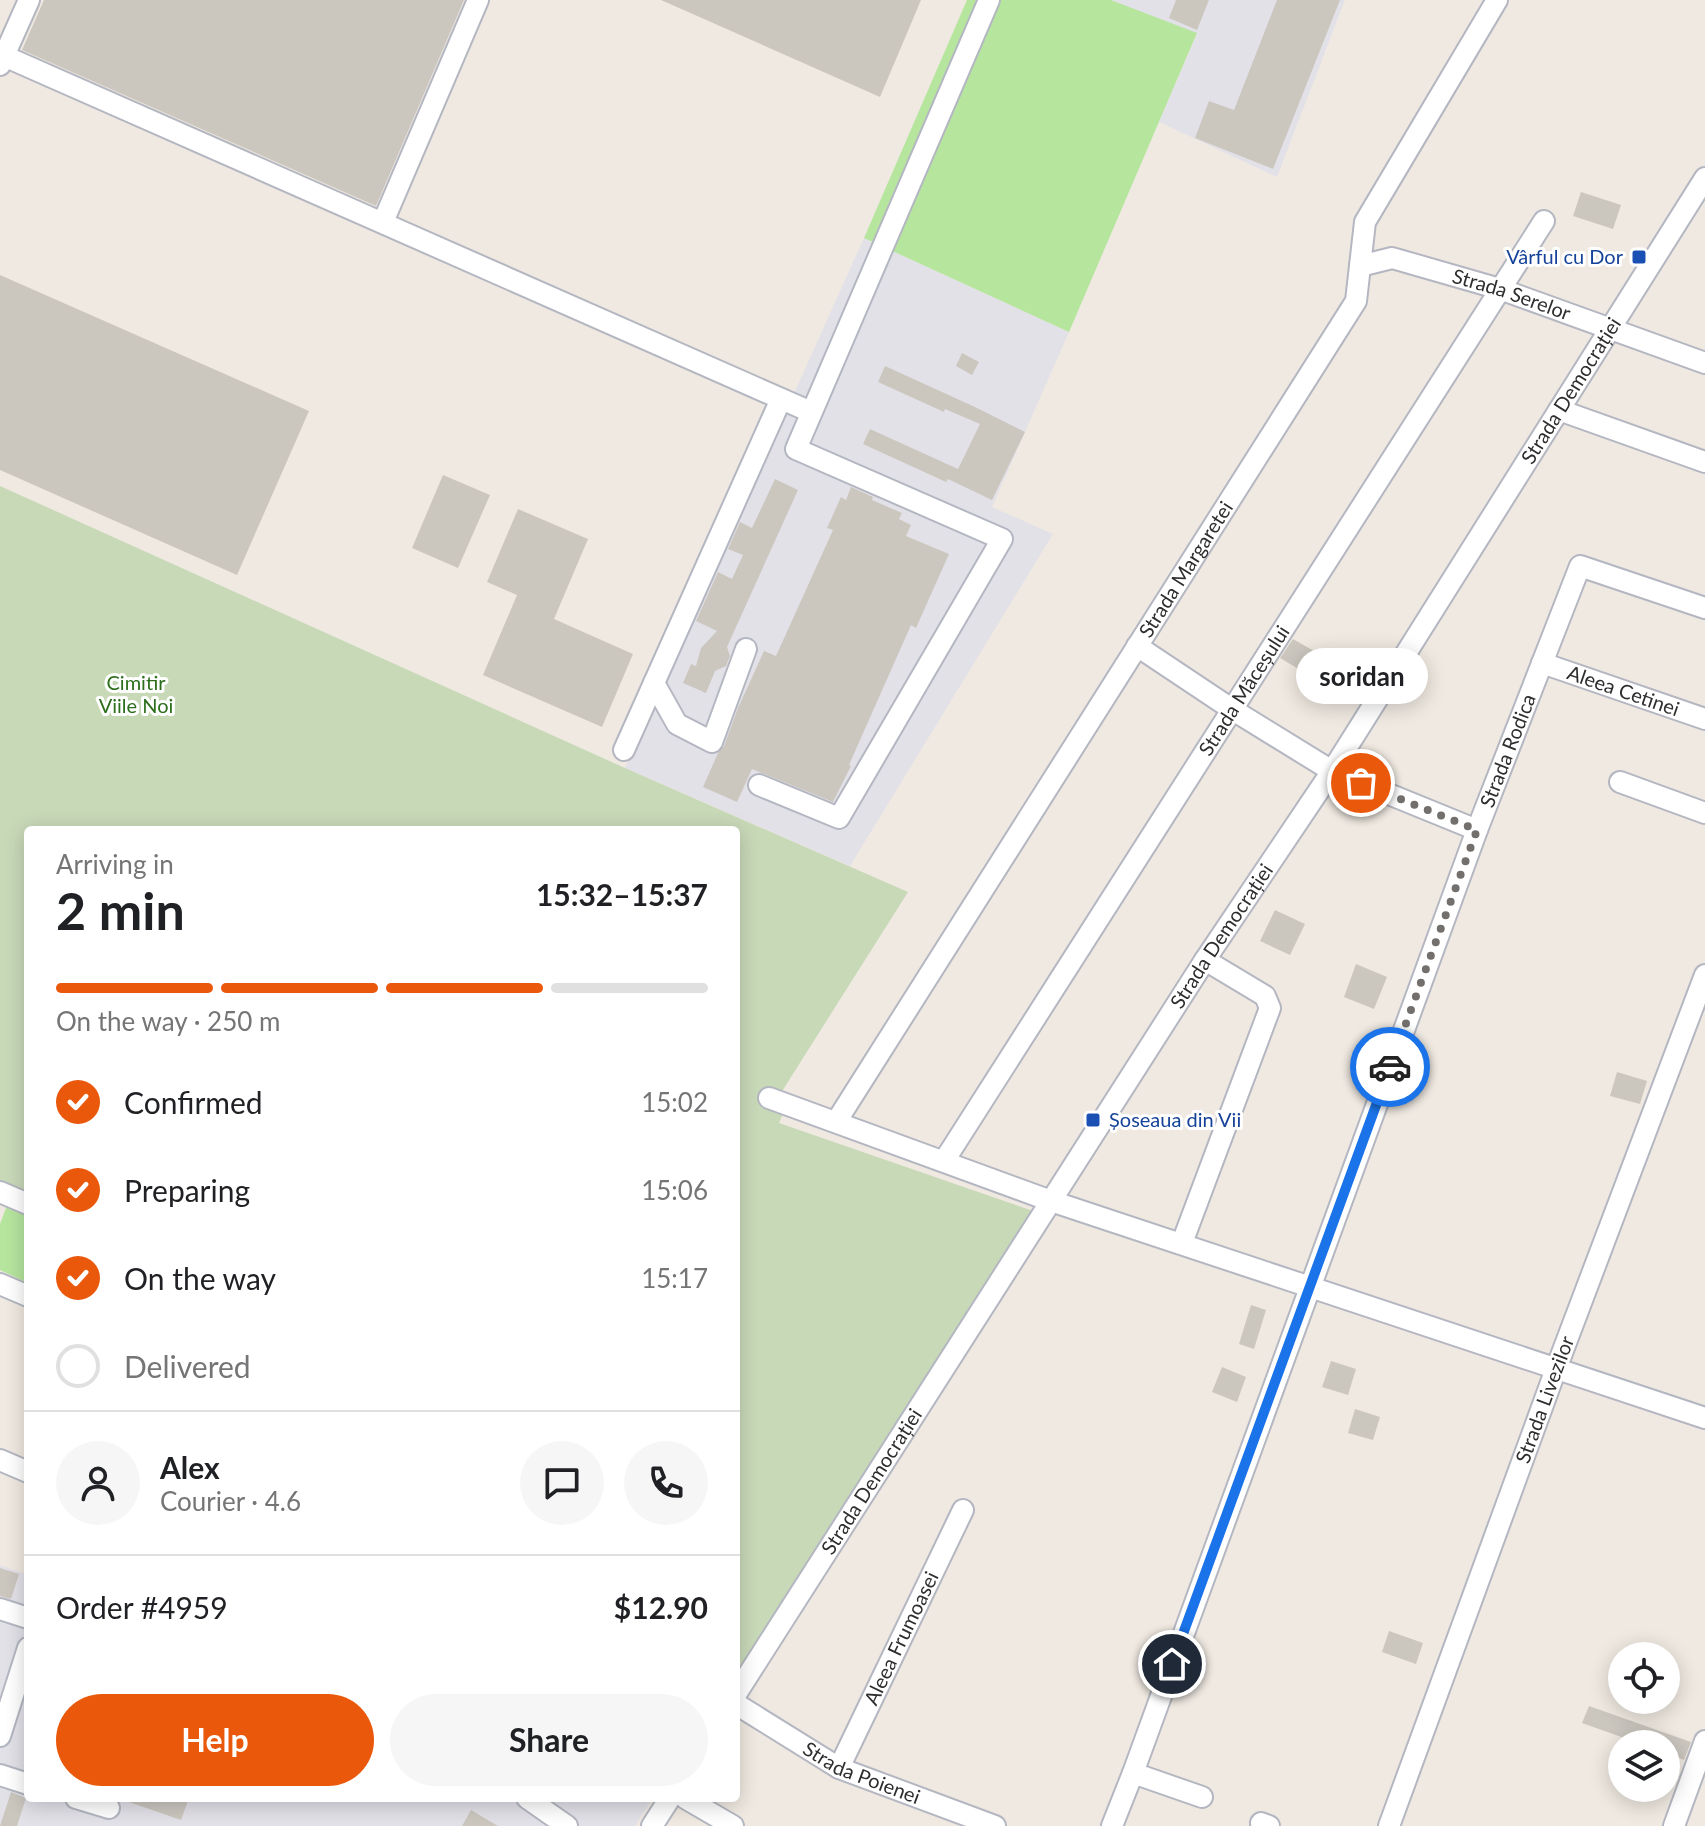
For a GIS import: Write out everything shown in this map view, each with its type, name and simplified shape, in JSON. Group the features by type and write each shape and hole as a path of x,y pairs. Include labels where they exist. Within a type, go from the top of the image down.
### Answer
{"street":[{"path":"29,0 2,61 383,222 811,412"},
{"path":"383,222 478,0"},
{"path":"759,785 839,818 1002,539 796,449 989,0"},
{"name":"Strada Margaretei","path":"836,1122 1356,301 1365,222 1497,0"},
{"name":"Strada Democrației","path":"740,1688 1205,960 1332,771 1705,178"},
{"name":"Strada Măceșului","path":"944,1161 1544,221"},
{"name":"Strada Serelor","path":"1360,266 1392,258 1500,289 1705,363"},
{"path":"624,750 781,399"},
{"path":"1559,410 1705,462"},
{"name":"Strada Rodica","path":"1112,1826 1477,830 1580,566 1705,608"},
{"path":"1137,646 1332,771 1477,830"},
{"path":"654,683 677,724 712,742 746,649"},
{"name":"Aleea Cetinei","path":"1542,663 1705,719"},
{"path":"1620,782 1705,813"},
{"path":"1182,1243 1270,1008 1265,996 1205,960"},
{"name":"Strada Livezilor","path":"1389,1826 1556,1369 1699,1007 1705,975"},
{"path":"769,1098 1051,1201 1705,1418"},
{"path":"0,1192 24,1202"},
{"path":"0,1284 24,1294"},
{"path":"0,1460 24,1470"},
{"name":"Aleea Frumoasei","path":"839,1768 963,1510"},
{"path":"0,1609 24,1617"},
{"path":"0,1736 24,1661"},
{"name":"Strada Poienei","path":"740,1706 839,1768 995,1826"},
{"path":"1674,1826 1705,1741"},
{"path":"1133,1773 1202,1797"},
{"path":"0,1775 24,1783"},
{"path":"89,1802 109,1808"},
{"path":"533,1802 567,1826"},
{"path":"652,1826 667,1802"},
{"path":"692,1802 733,1826"}],"shaded area":[{"path":"1111,0 1345,0 1277,177 1159,122 1197,34"},
{"path":"864,238 1069,332 992,507 1053,534 850,866 625,768"},
{"path":"0,1565 24,1574 24,1802 650,1802 635,1826 0,1826"}],"green space":[{"path":"967,0 1111,0 1197,33 1069,332 864,238"},
{"name":"Cimitir Viile Noi","path":"0,486 908,892 779,1096 787,1104 779,1123 1033,1211 740,1671 740,826 24,826 24,1196 0,1186"},
{"path":"12,1192 24,1196 24,1281 0,1270 0,1224"}],"building":[{"path":"44,0 464,0 376,206 22,50"},
{"path":"661,0 921,0 880,97"},
{"path":"1176,0 1209,0 1197,30 1169,18"},
{"path":"1277,0 1340,0 1273,169 1195,138 1209,101 1234,110"},
{"path":"1581,192 1621,205 1613,229 1573,216"},
{"path":"0,275 309,411 237,575 0,470"},
{"path":"962,353 979,362 972,375 956,366"},
{"path":"885,366 1025,432 992,500 863,444 870,429 958,469 980,424 945,409 944,412 878,382"},
{"path":"443,475 490,495 458,568 412,548"},
{"path":"775,479 798,490 727,647 730,656 726,666 715,671 706,693 683,683 691,664 696,666 701,648 717,631 696,621 718,572 732,579 743,555 728,549 740,522 752,528"},
{"path":"851,487 902,513 899,519 911,525 906,536 949,554 916,628 911,625 833,802 752,769 737,802 703,787 764,651 776,656 833,530 827,528 841,497 846,500"},
{"path":"518,509 588,539 554,619 633,654 602,727 483,675 517,595 487,582"},
{"path":"1293,639 1314,651 1302,671 1280,658"},
{"path":"1275,910 1305,924 1290,955 1260,941"},
{"path":"1356,964 1387,977 1374,1009 1344,997"},
{"path":"1617,1072 1647,1081 1640,1104 1610,1096"},
{"path":"1251,1305 1266,1310 1254,1349 1239,1344"},
{"path":"1331,1361 1356,1369 1348,1395 1322,1387"},
{"path":"1222,1367 1246,1377 1237,1402 1212,1392"},
{"path":"1355,1409 1380,1417 1373,1440 1348,1433"},
{"path":"0,1568 19,1574 11,1599 0,1596"},
{"path":"1389,1631 1423,1643 1416,1664 1382,1652"},
{"path":"1589,1706 1657,1730 1608,1732 1582,1723"},
{"path":"1680,1738 1691,1742 1684,1760 1680,1758"},
{"path":"11,1792 24,1797 17,1826 0,1826"},
{"path":"129,1802 188,1802 181,1820"},
{"path":"471,1810 498,1826 462,1826"}],"way so far":[{"path":"1361,783 1477,830 1390,1067"}],"place":[{"name":"Vârful cu Dor","path":"1639,257"},
{"name":"soridan","path":"1361,783"},
{"name":"Șoseaua din Vii","path":"1093,1120"}],"route":[{"path":"1172,1664 1390,1067"}]}
